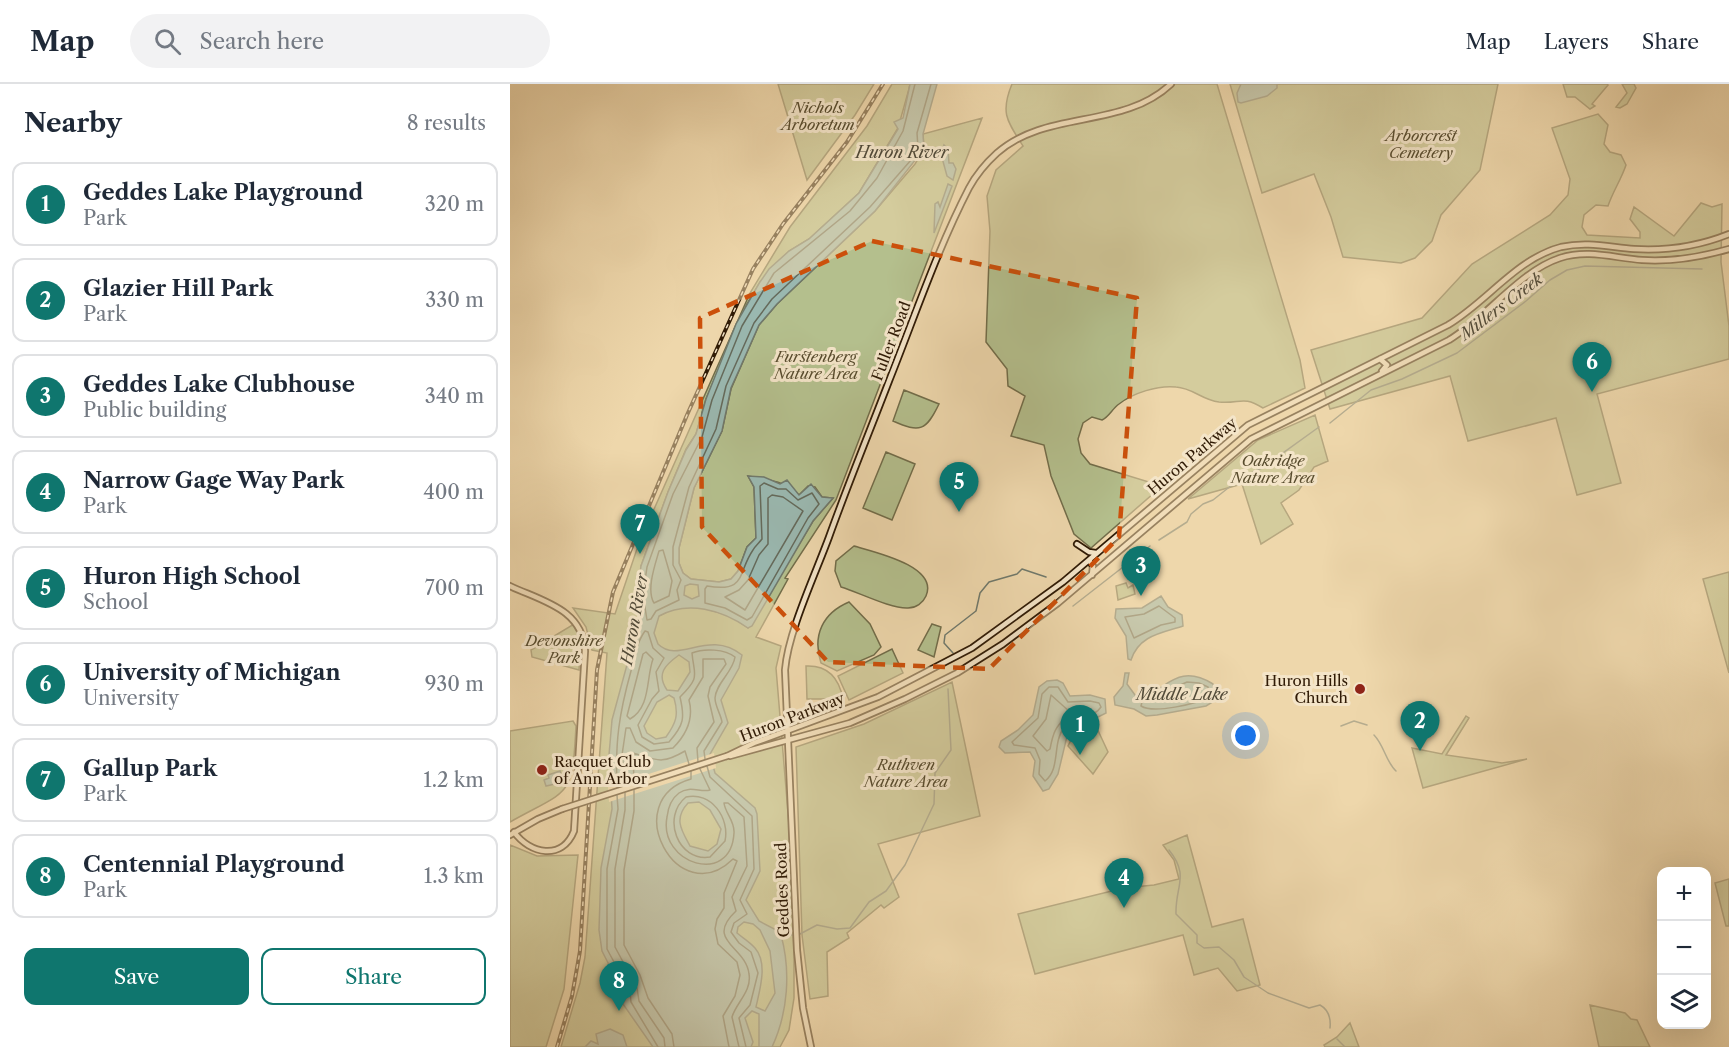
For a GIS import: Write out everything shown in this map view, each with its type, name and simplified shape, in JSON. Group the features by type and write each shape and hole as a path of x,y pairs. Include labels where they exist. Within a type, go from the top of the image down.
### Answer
{"main road":[{"name":"Fuller Road","path":"787,731 785,670 793,634 925,287 973,182 996,154 1021,136 1049,127 1138,107 1160,94 1171,84"},
{"name":"Huron Parkway","path":"512,834 562,809 727,756 878,697 949,662 1013,621 1089,560 1232,437 1272,412 1461,317 1516,270 1544,253 1574,245 1667,249 1697,245 1729,234"},
{"name":"Huron Parkway","path":"727,756 836,728 937,683 1021,632 1242,446 1276,425 1459,333 1486,313 1524,278 1548,262 1578,254 1669,260 1729,249"},
{"path":"1516,270 1524,278"},
{"path":"1373,378 1386,368 1386,362 1380,359"},
{"path":"1272,412 1269,422 1276,425"},
{"path":"1077,544 1090,553 1098,552"},
{"path":"1089,560 1094,568 1092,574"},
{"path":"510,586 568,613 582,632 585,651 574,831 566,844 544,852 525,845 512,834"},
{"path":"937,683 931,682 930,676 949,662"},
{"path":"878,697 883,704 878,711"},
{"name":"Geddes Road","path":"787,731 797,950 803,1008 811,1047"}],"highlighted area":[{"path":"872,241 1137,298 1119,537 989,669 828,662 702,527 700,318"}],"green space":[{"name":"Nichols Arboretum","path":"778,84 874,84 855,115 807,180"},
{"name":"Furstenberg Nature Area","path":"892,84 910,84 898,128 859,193 809,239 789,251 760,282 747,304 706,399 696,434 686,449 668,492 641,566 659,616 673,609 677,578 704,584 706,609 731,616 748,628 813,521 833,498 822,497 815,487 808,486 799,495 782,484 748,476 754,487 756,538 747,547 738,571 731,579 719,582 691,579 683,573 679,563 679,548 694,488 722,431 731,389 759,325 777,304 875,211 915,164 924,149 923,134 982,118 836,500 785,578 788,579 756,637 781,646 776,668 789,825 794,953 794,998 789,1030 780,1047 561,1047 580,983 585,957 607,653 592,650 586,627 573,608 615,614 639,543 750,293 790,227 867,126"},
{"path":"1012,84 1217,84 1300,360 1305,388 1263,408 1246,401 1213,401 1188,389 1161,387 1131,396 1102,420 1092,417 1083,423 1078,439 1081,453 1090,464 1162,486 1091,548 1074,534 1051,476 1044,445 1011,436 1025,396 1008,386 1007,369 986,342 990,231 987,196 996,170 1023,146 1007,116 1006,102"},
{"name":"Arborcrest Cemetery","path":"1230,84 1498,84 1480,170 1441,215 1432,241 1415,258 1401,263 1343,257 1331,217 1314,174 1262,193"},
{"path":"1563,84 1608,85 1592,104 1595,106 1590,109 1575,97 1567,97"},
{"path":"1622,84 1634,84 1636,88 1627,104 1620,108 1616,107 1627,93"},
{"path":"1598,114 1608,125 1604,144 1610,152 1621,155 1626,165 1608,206 1596,205 1584,215 1582,227 1587,235 1640,238 1640,232 1630,219 1634,207 1674,236 1701,203 1712,207 1722,204 1721,262 1729,326 1729,359 1597,394 1621,483 1577,495 1556,418 1468,441 1450,376 1330,409 1311,350 1422,318 1472,264 1550,215 1568,195 1570,179 1552,128"},
{"path":"904,390 939,404 930,420 921,427 910,427 893,421"},
{"name":"Oakridge Nature Area","path":"1315,415 1328,461 1314,467 1299,490 1281,503 1293,524 1261,544 1242,484 1188,499 1258,440"},
{"path":"886,452 915,464 892,520 863,508"},
{"path":"854,546 902,562 923,576 927,585 923,601 914,607 901,608 841,587 835,571 836,561"},
{"path":"1729,572 1729,673 1703,579"},
{"path":"1126,583 1128,588 1133,585 1135,594 1118,600 1116,586"},
{"path":"849,602 870,624 881,647 874,655 837,671 821,663 819,634 832,612"},
{"name":"Devonshire Park","path":"574,624 581,639 579,670 532,657 531,650"},
{"path":"932,624 941,627 934,657 918,650"},
{"path":"892,649 903,673 849,700 838,676"},
{"path":"806,666 814,666 831,674 839,685 843,699 807,699"},
{"name":"Ruthven Nature Area","path":"952,682 980,816 878,844 899,897 884,908 881,905 847,933 849,938 827,952 828,996 810,999 802,935 796,747 864,724"},
{"path":"1466,716 1469,718 1446,755 1502,763 1527,759 1423,788 1412,748 1442,754"},
{"name":"Racquet Club of Ann Arbor","path":"573,721 576,726 573,767 564,789 557,796 510,822 510,731"},
{"path":"1095,724 1108,752 1093,774 1068,746 1075,732"},
{"path":"1187,835 1212,927 1243,919 1260,985 1237,991 1218,968 1194,975 1183,935 1035,974 1018,914 1124,888 1154,885 1179,879 1174,860 1163,845"},
{"path":"510,845 537,856 578,855 564,989 546,1047 510,1047"},
{"path":"1729,879 1729,926 1726,926 1715,883"},
{"path":"1590,1005 1625,1013 1631,1019 1637,1020 1650,1047 1599,1047"},
{"path":"1350,1023 1359,1047 1325,1047 1324,1045 1337,1037"}],"water":[{"name":"Huron River","path":"910,84 937,84 923,134 924,149 875,211 777,304 759,325 731,388 722,431 694,488 679,548 679,563 683,573 691,579 719,582 731,579 738,571 747,547 756,538 754,487 748,476 764,477 780,484 787,480 799,495 811,484 822,497 833,498 813,521 752,626 748,628 716,612 693,608 670,611 659,616 654,633 658,644 666,649 675,651 717,645 742,655 739,668 721,700 728,723 710,754 715,773 755,808 757,814 760,871 746,900 759,921 784,934 781,935 787,977 782,1020 772,1047 759,1047 759,1014 752,1011 745,1018 753,1042 751,1047 653,1047 623,1004 626,998 602,951 599,930 601,868 612,809 609,755 612,720 640,617 637,595 641,566 668,492 686,450 696,434 706,399 736,324 760,282 769,269 789,251 809,239 859,193 898,129 894,122 903,118","holes":["698,585 699,596 692,599 684,595 685,586","679,655 689,662 690,672 678,691 667,690 662,679 666,666","669,695 674,698 676,714 666,737 656,739 647,733 644,726 657,702","699,802 710,810 721,829 717,844 708,851 690,846 680,825 683,809 688,803","744,922 753,924 760,930 770,951 775,993 765,1011 756,1007 762,976 759,954 737,933 738,927"]},
{"path":"1241,84 1277,84 1277,88 1267,96 1241,103 1238,102 1237,93"},
{"path":"944,145 948,149 949,163 953,163 956,169 953,180 947,176 941,154"},
{"path":"948,184 952,186 934,233 935,204 938,202 940,207"},
{"path":"1161,596 1168,607 1182,615 1183,626 1145,640 1131,660 1128,659 1126,636 1115,618 1116,609 1142,608"},
{"name":"Middle Lake","path":"1125,673 1129,673 1127,684 1135,695 1145,695 1169,682 1187,676 1213,684 1216,700 1206,706 1146,716 1134,709 1115,705 1114,697 1123,686"},
{"path":"1057,680 1063,683 1070,696 1090,695 1105,699 1106,713 1068,732 1058,774 1049,789 1043,791 1033,776 1035,761 1030,752 1005,753 999,747 1001,741 1018,730 1033,715 1039,687 1047,681"},
{"path":"560,771 564,782 546,786 544,780 549,778 548,775"},
{"path":"610,1029 623,1035 627,1047 585,1047 591,1041 598,1044 596,1034"}],"pier":[{"path":"714,753 716,768 609,802 608,787"}],"waterway":[{"name":"Millers Creek","path":"1330,423 1371,390 1402,379 1457,353 1550,280 1567,270 1585,266 1702,269"},
{"name":"Millers Creek","path":"1159,540 1187,522 1191,514 1203,504 1213,500 1242,477 1262,468 1319,427"},
{"name":"Millers Creek","path":"1073,606 1150,546"},
{"name":"Millers Creek","path":"953,653 944,643 945,635 976,611 980,593 989,582 1017,574 1022,569 1046,577"},
{"name":"Millers Creek","path":"800,934 817,925 837,929 850,928 869,902 886,891 905,865 934,804 935,773 951,750 948,689"},
{"name":"Millers Creek","path":"1341,726 1354,721 1367,725"},
{"name":"Millers Creek","path":"1374,735 1396,771"},
{"name":"Millers Creek","path":"1169,850 1179,867 1180,874 1176,914 1197,935 1197,943 1204,948 1219,947 1234,960 1244,977 1268,993 1309,1008 1320,1005 1329,1015 1330,1028"},
{"name":"Millers Creek","path":"785,934 793,935"},
{"name":"Millers Creek","path":"1337,1039 1345,1047"}],"railway":[{"path":"557,1047 572,996 580,951 597,670 613,592 687,415 753,269 783,224 847,142 883,84"}],"place":[{"name":"University of Michigan","path":"1592,392"},
{"name":"Huron High School","path":"959,512"},
{"name":"Gallup Park","path":"640,554"},
{"name":"Geddes Lake Clubhouse","path":"1141,596"},
{"name":"Huron Hills Church","path":"1360,689"},
{"name":"Glazier Hill Park","path":"1420,751"},
{"name":"Geddes Lake Playground","path":"1080,755"},
{"name":"Racquet Club of Ann Arbor","path":"542,770"},
{"name":"Narrow Gage Way Park","path":"1124,908"},
{"name":"Centennial Playground","path":"619,1011"}]}
